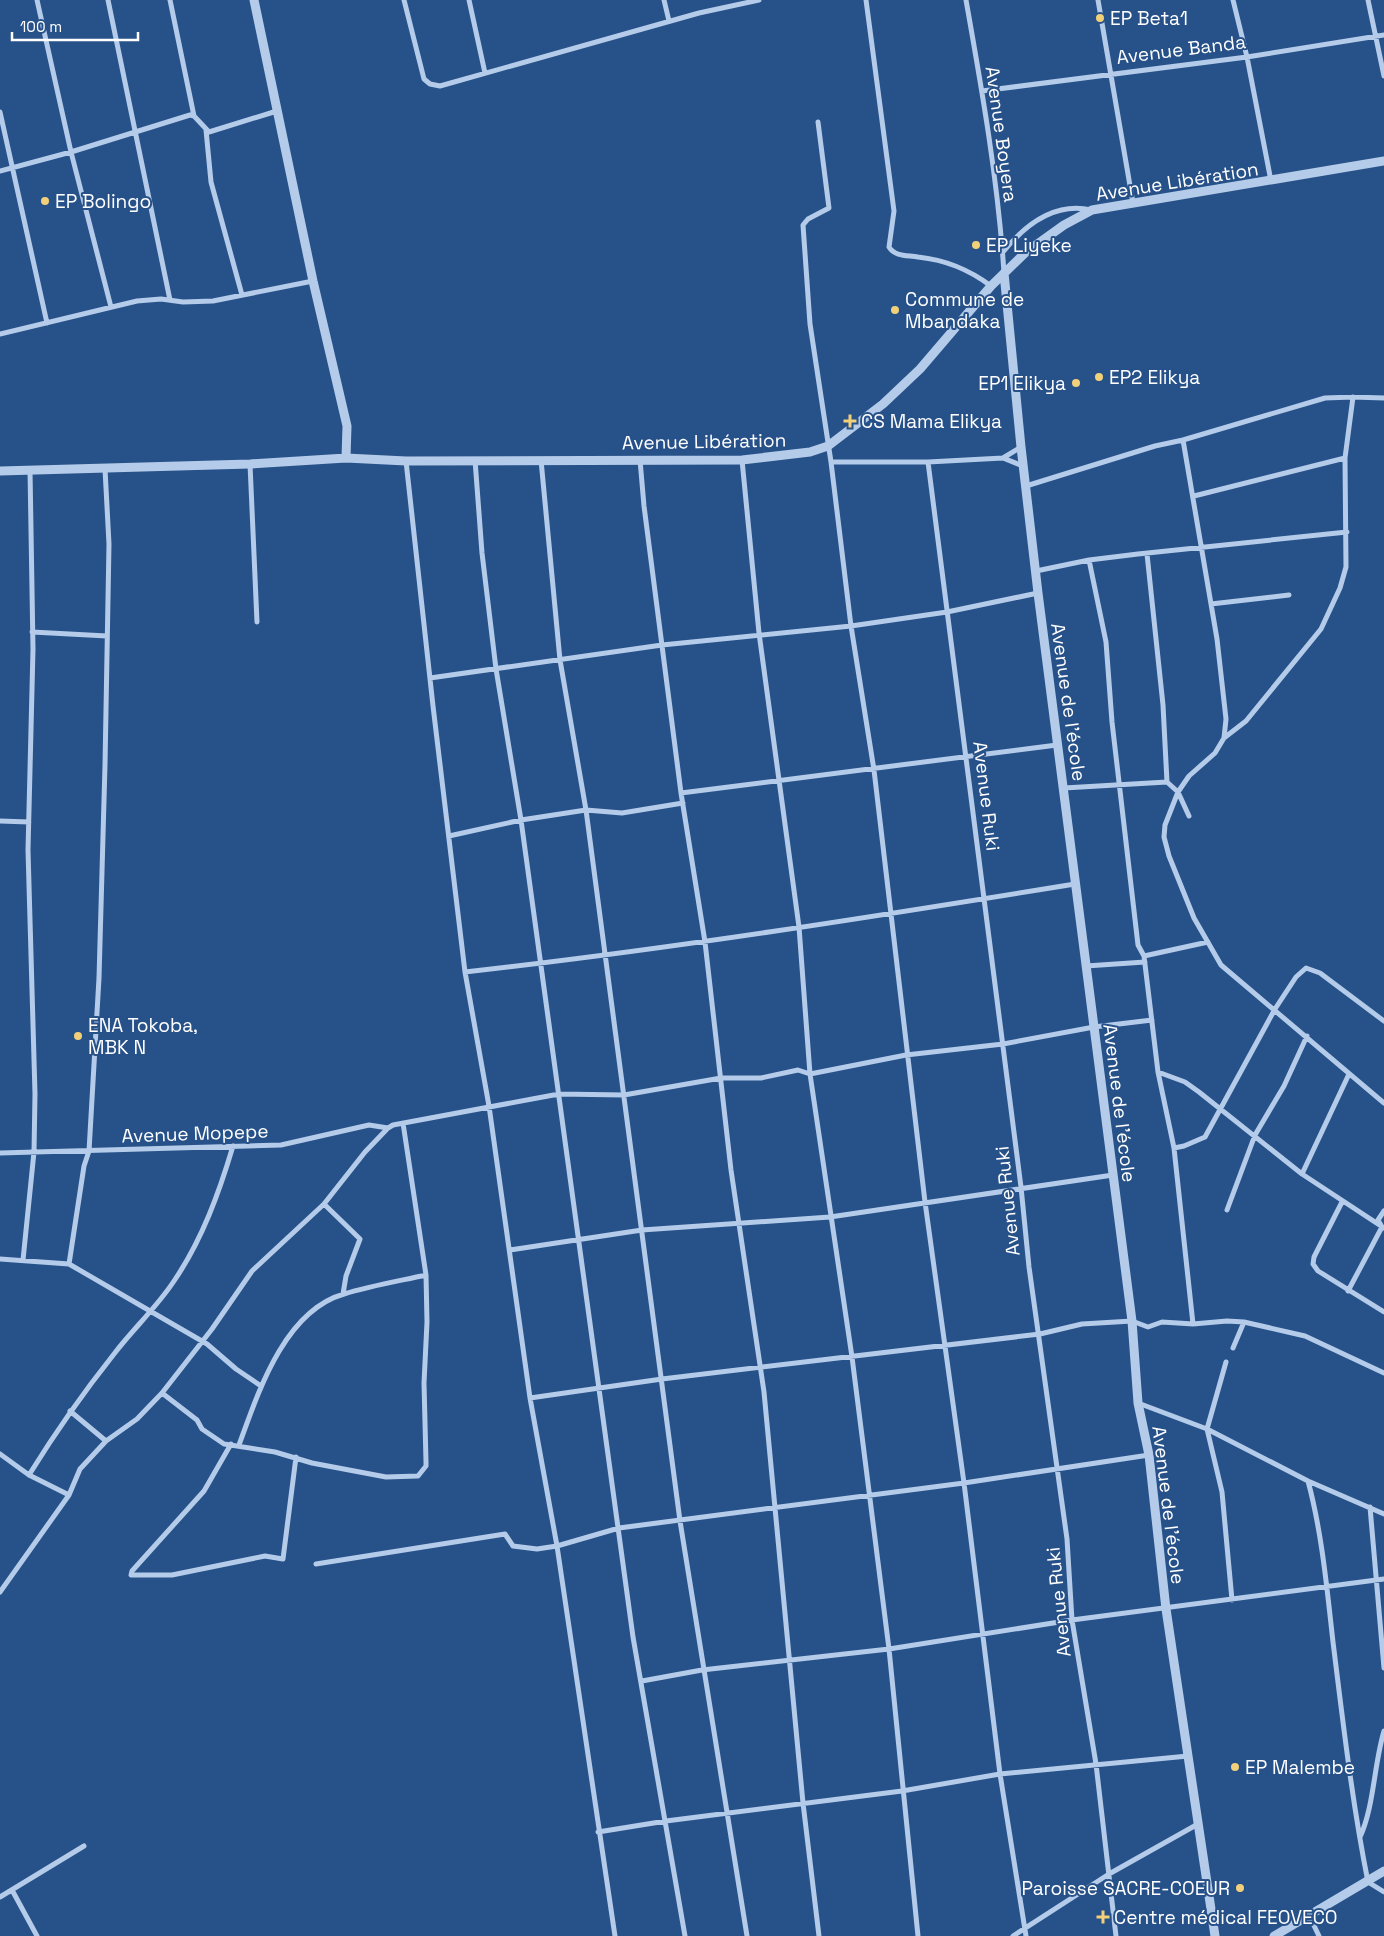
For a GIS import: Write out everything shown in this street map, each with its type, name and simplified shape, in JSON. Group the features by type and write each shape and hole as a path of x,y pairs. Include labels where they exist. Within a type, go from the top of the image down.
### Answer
{"street":[{"path":"37,0 72,152 111,307"},
{"path":"108,0 170,300"},
{"path":"170,0 194,116 206,130 211,182 242,295"},
{"path":"254,0 313,281 347,426 346,458"},
{"path":"404,0 424,79 430,84 440,86 669,21 759,0"},
{"path":"470,0 485,73"},
{"path":"664,0 669,21"},
{"path":"866,0 894,211 889,247 892,251 901,255 945,262 963,268 991,286"},
{"name":"Avenue Boyera","path":"966,0 982,91 1003,252 1004,273"},
{"path":"1098,0 1133,203"},
{"path":"1234,0 1272,181"},
{"path":"1368,0 1384,76"},
{"name":"Avenue Banda","path":"982,91 1247,57 1384,35"},
{"path":"206,130 215,130 277,111"},
{"path":"0,112 11,169 47,323"},
{"path":"0,171 72,152 186,116 194,116"},
{"path":"818,122 829,208 808,219 803,226 810,324 831,462 851,626 874,770 906,1055 964,1483 1000,1774 1026,1936"},
{"name":"Avenue Libération","path":"0,472 250,464 346,458 406,461 742,460 790,456 828,446 861,423 920,370 1004,273 1044,239 1092,210 1384,161"},
{"path":"1003,252 1016,236 1045,216 1072,208 1092,210"},
{"name":"Avenue de l'école","path":"1004,273 1038,593 1132,1321 1138,1403 1149,1455 1166,1609 1215,1936"},
{"path":"0,334 136,301 213,301 313,281"},
{"path":"1353,397 1345,458 1346,567 1340,588 1321,629 1246,721 1224,738 1214,753 1189,776 1178,792 1168,815 1164,837 1168,856 1190,910 1221,965 1384,1103"},
{"path":"1026,486 1155,446 1183,440 1325,398 1381,399 1384,404"},
{"path":"1183,440 1194,496 1225,700 1224,738"},
{"path":"1003,458 1021,447"},
{"path":"831,462 928,462 1003,458 1023,466"},
{"path":"1194,496 1345,458"},
{"path":"640,459 644,506 681,793 705,942 738,1225 760,1368 803,1803 819,1936"},
{"path":"475,460 482,553 496,669 521,820 633,1638 685,1936"},
{"path":"541,460 560,660 586,810 680,1521 702,1670 728,1813 747,1936"},
{"path":"742,460 759,634 798,927 810,1074 852,1356 868,1495 889,1648 918,1936"},
{"path":"406,461 466,972 489,1106 530,1398 557,1546 598,1832 615,1936"},
{"name":"Avenue Ruki","path":"928,462 1022,1187 1029,1267 1040,1334 1067,1539 1072,1620 1096,1764 1116,1936"},
{"path":"250,464 257,622"},
{"path":"69,1264 84,1166 89,1151 99,978 109,544 105,469"},
{"path":"23,1260 34,1152 35,1094 31,1008 29,822 32,632 30,470"},
{"path":"1036,571 1089,560 1347,532"},
{"path":"1148,554 1158,651 1167,782 1178,792 1189,816"},
{"path":"1089,560 1106,642 1119,784 1138,945 1145,959 1158,1072 1174,1148 1193,1324"},
{"path":"430,678 662,645 851,626 947,612 1038,593"},
{"path":"1211,604 1289,595"},
{"path":"32,632 107,636"},
{"path":"681,793 874,770 1058,745"},
{"path":"1064,788 1167,782"},
{"path":"449,836 521,820 586,810 622,812 683,803"},
{"path":"0,821 29,822"},
{"path":"466,972 705,942 1075,884"},
{"path":"1086,966 1145,959 1208,942"},
{"path":"1174,1148 1205,1137 1274,1009 1296,977 1306,968 1320,973 1384,1021"},
{"path":"0,1592 69,1495 80,1469 106,1441 137,1419 162,1393 202,1343 252,1271 324,1204 388,1128 403,1123 559,1094 624,1095 720,1078 761,1078 798,1070 810,1074 906,1055 1003,1044 1094,1027 1152,1020"},
{"path":"1227,1210 1254,1136 1284,1086 1307,1036"},
{"path":"1158,1072 1185,1082 1302,1174 1383,1228"},
{"path":"1302,1174 1349,1074"},
{"path":"162,1393 197,1420 202,1429 224,1444 239,1445 296,1457 312,1464 386,1477 418,1476 424,1468 426,1275 403,1123"},
{"name":"Avenue Mopepe","path":"0,1153 296,1143 369,1125 388,1128"},
{"path":"29,1475 70,1411 115,1352 175,1281 196,1245 219,1195 234,1146"},
{"path":"510,1250 642,1230 830,1218 1022,1187 1113,1175"},
{"path":"1342,1202 1314,1257 1313,1264 1318,1271 1384,1312"},
{"path":"324,1204 360,1240 346,1276 343,1294"},
{"path":"1383,1228 1378,1220 1384,1211"},
{"path":"1348,1291 1383,1228"},
{"path":"0,1258 69,1264 202,1343 207,1344 236,1369 262,1386"},
{"path":"239,1445 262,1386 297,1325 320,1306 343,1294 426,1275"},
{"path":"530,1398 662,1379 1040,1334 1082,1324 1132,1321 1148,1327 1162,1322 1193,1324 1227,1321 1244,1322 1305,1336 1384,1372"},
{"path":"1233,1348 1244,1322"},
{"path":"1226,1362 1207,1429 1222,1492 1232,1600"},
{"path":"1138,1403 1207,1429 1308,1481 1384,1514"},
{"path":"70,1411 106,1441"},
{"path":"231,1444 204,1491 132,1571 131,1576 172,1575 265,1556 283,1559 296,1457"},
{"path":"0,1454 29,1475 69,1495"},
{"path":"316,1564 505,1534 513,1546 537,1550 618,1528 964,1483 1149,1455"},
{"path":"1308,1481 1326,1588 1345,1744 1368,1882 1384,1892"},
{"path":"1370,1507 1384,1668"},
{"path":"642,1682 702,1670 889,1648 1072,1620 1384,1579"},
{"path":"1360,1837 1384,1731"},
{"path":"598,1832 666,1821 902,1790 1000,1774 1188,1756"},
{"path":"1012,1936 1109,1874 1198,1824"},
{"path":"0,1897 84,1846"},
{"path":"1274,1936 1384,1872"},
{"path":"12,1890 38,1936"},
{"path":"1309,1914 1319,1936"}],"place":[{"name":"EP Beta1","path":"1100,18"},
{"name":"EP Bolingo","path":"45,201"},
{"name":"EP Liyeke","path":"976,245"},
{"name":"Commune de Mbandaka","path":"895,310"},
{"name":"EP2 Elikya","path":"1099,377"},
{"name":"EP1 Elikya","path":"1076,383"},
{"name":"CS Mama Elikya","path":"850,421"},
{"name":"ENA Tokoba, MBK N","path":"78,1036"},
{"name":"EP Malembe","path":"1235,1767"},
{"name":"Paroisse SACRE-COEUR","path":"1240,1888"},
{"name":"Centre médical FEOVECO","path":"1103,1917"}]}
